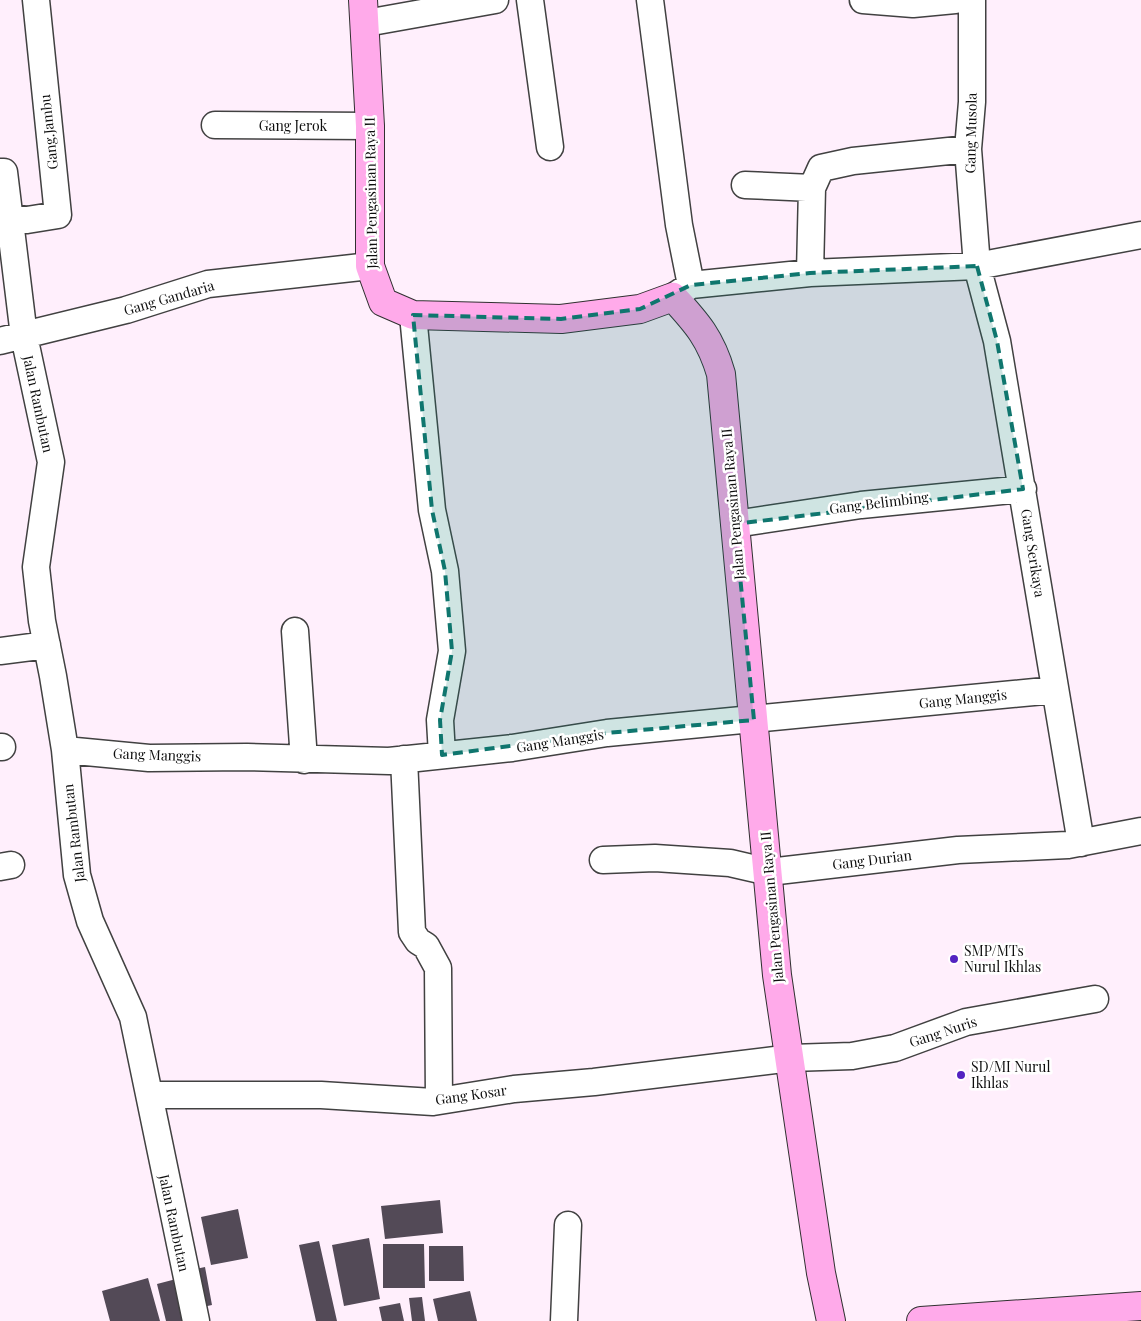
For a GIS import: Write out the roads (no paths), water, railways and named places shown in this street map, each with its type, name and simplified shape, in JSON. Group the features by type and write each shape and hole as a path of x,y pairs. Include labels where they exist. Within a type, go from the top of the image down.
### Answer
{"street":[{"name":"Gang.Jambu","path":"10,218 27,220 58,215 36,0"},
{"path":"365,12 495,0"},
{"path":"530,0 550,147"},
{"path":"650,0 679,225 682,291 810,274 977,266 1141,235"},
{"path":"863,0 913,4 955,0"},
{"name":"Gang Musola","path":"972,0 972,102 968,149 977,266"},
{"name":"Jalan Pengasinan Raya II","path":"365,12 370,126 370,266 382,302 413,315 561,319 640,309 682,291 714,349 721,374 769,872 776,975 791,1058 821,1273 831,1321"},
{"name":"Gang Jerok","path":"215,125 370,126"},
{"path":"810,274 812,188 821,168 852,161 968,149"},
{"name":"Jalan Rambutan","path":"0,172 4,172 10,218 12,338 51,462 36,567 65,750 77,875 90,921 133,1017 150,1096 159,1152 196,1321"},
{"path":"745,185 812,188"},
{"name":"Gang Gandaria","path":"12,338 126,310 208,284 370,266"},
{"name":"Gang Serikaya","path":"977,266 997,341 1081,843"},
{"path":"413,315 432,510 445,570 452,651 440,720 442,755"},
{"name":"Gang Belimbing","path":"735,524 861,505 1023,489"},
{"path":"295,631 304,760"},
{"path":"0,651 47,645"},
{"name":"Gang Manggis","path":"65,750 149,758 404,759 512,748 607,733 1055,690"},
{"path":"404,759 412,932 418,941 426,946 438,968 440,1100"},
{"name":"Gang Durian","path":"603,860 655,858 730,863 769,872 958,850 1081,843 1141,832"},
{"name":"Gang Nuris","path":"791,1058 852,1056 895,1048 966,1022 1095,999"},
{"name":"Gang Kosar","path":"150,1096 321,1095 440,1100 514,1089 594,1082 791,1058"},
{"path":"564,1321 568,1225"},
{"path":"922,1321 1141,1306"}],"place":[{"name":"SMP/MTs Nurul Ikhlas","path":"954,959"},
{"name":"SD/MI Nurul Ikhlas","path":"961,1075"}]}
